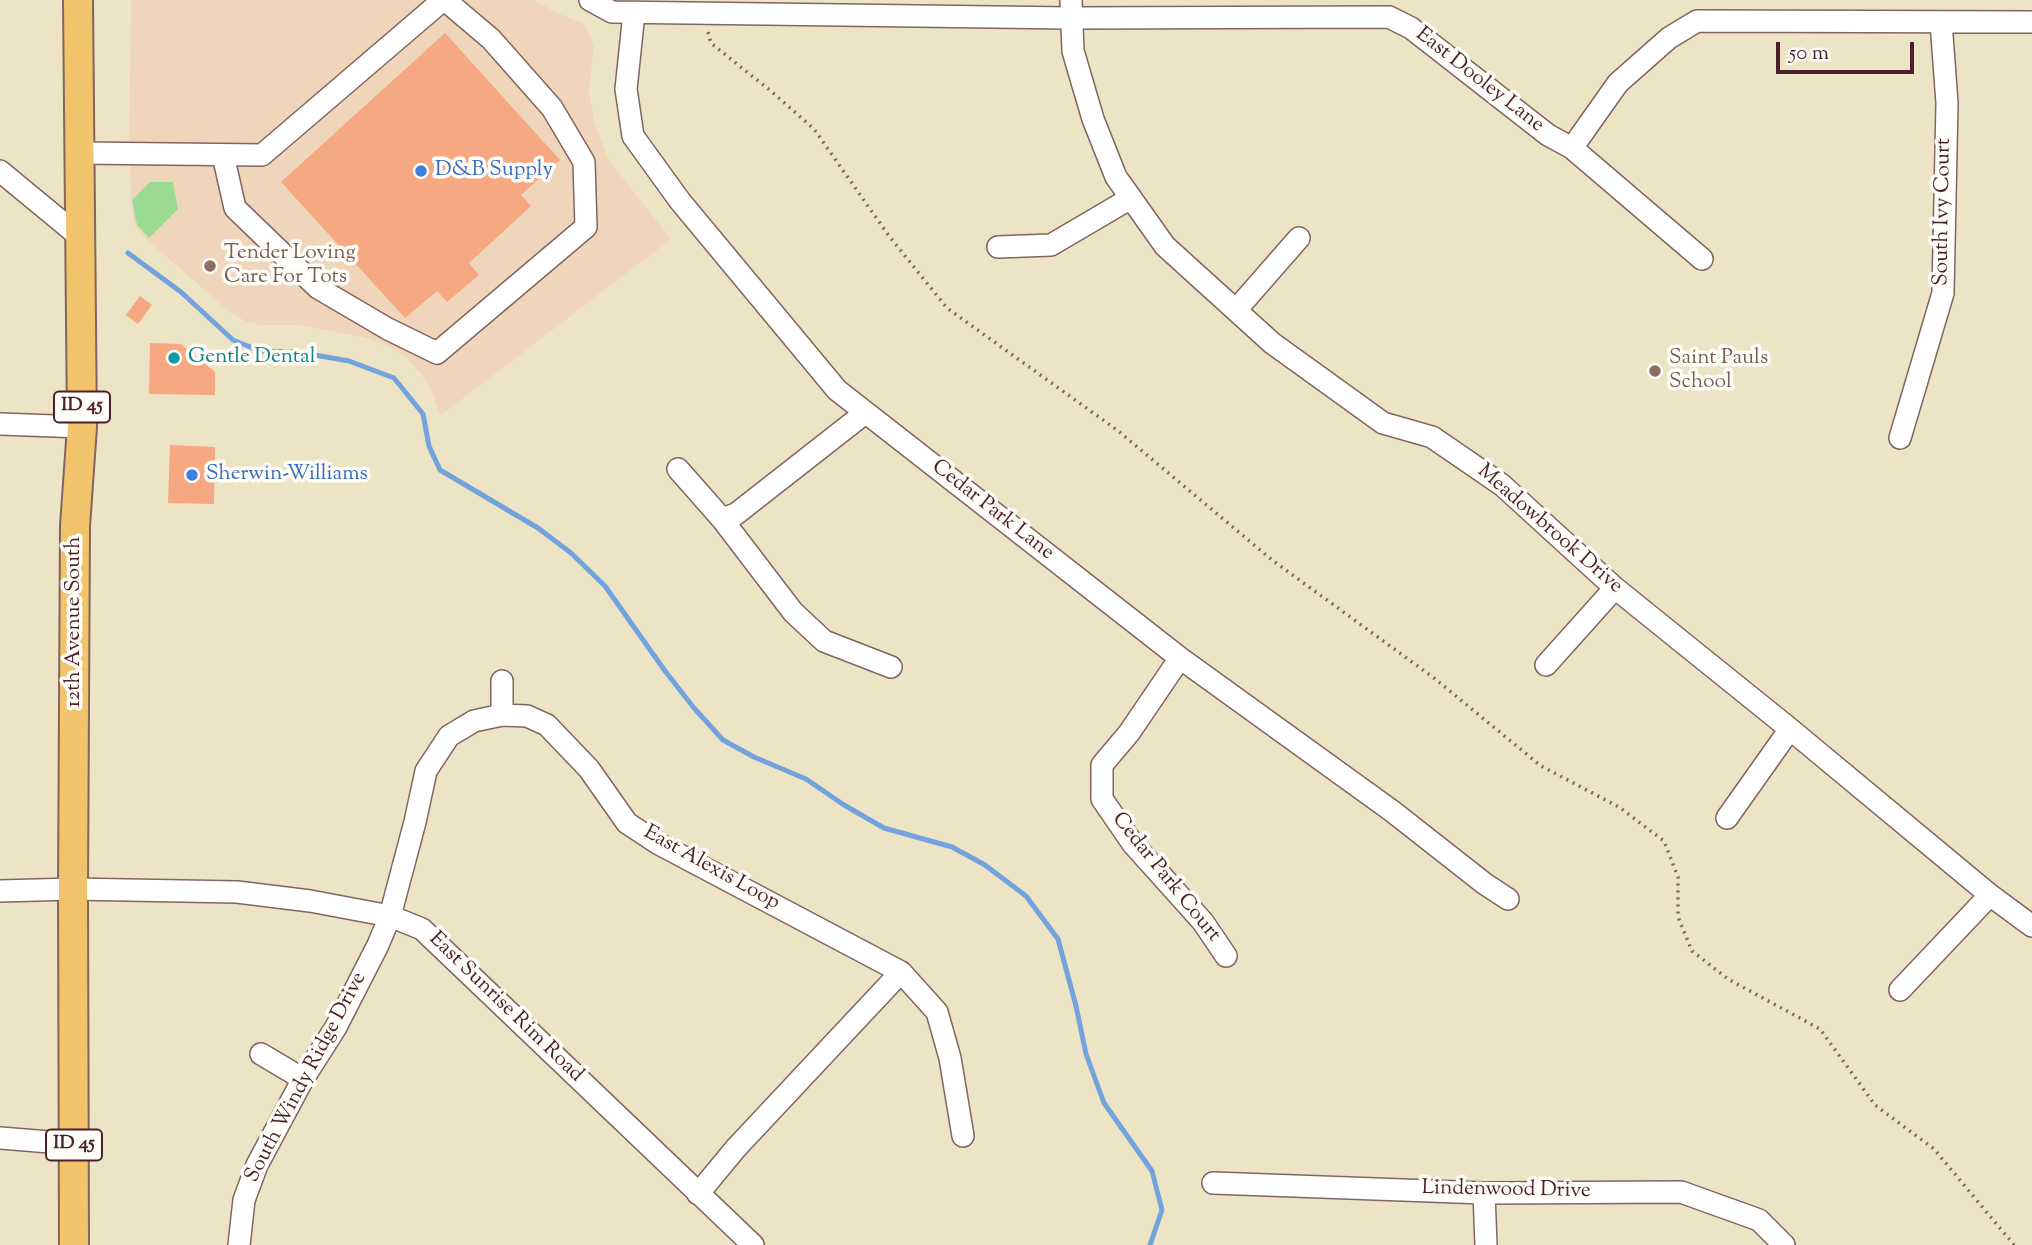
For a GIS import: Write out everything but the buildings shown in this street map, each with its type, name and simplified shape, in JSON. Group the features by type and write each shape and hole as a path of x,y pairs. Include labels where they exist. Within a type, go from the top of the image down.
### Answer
{"main road":[{"name":"12th Avenue South","path":"74,1245 72,889 75,526 82,427 78,0"}],"street":[{"path":"80,153 262,155 444,0 491,39 552,108 583,162 586,227 437,353 388,329 318,288 236,208 223,155"},
{"name":"East Dooley Lane","path":"590,0 612,12 634,13 1070,9 1389,17 1411,28 1548,135 1572,148 1702,259"},
{"name":"Meadowbrook Drive","path":"1070,9 1073,51 1093,119 1116,177 1165,246 1272,343 1383,423 1432,437 1502,485 1615,588 1990,895 2032,926"},
{"name":"Cedar Park Lane","path":"634,13 626,89 633,136 680,201 837,390 1180,658 1392,811 1508,899"},
{"path":"1572,148 1618,83 1669,38 1698,21 2032,22"},
{"name":"South Ivy Court","path":"1900,438 1943,293 1947,103 1941,22"},
{"path":"0,171 80,237"},
{"path":"998,247 1051,245 1131,198"},
{"path":"1236,310 1299,238"},
{"path":"722,519 736,514 865,413"},
{"path":"0,424 82,427"},
{"path":"678,469 722,519 793,612 824,641 891,667"},
{"path":"1546,665 1615,588"},
{"name":"Cedar Park Court","path":"1180,658 1129,733 1102,765 1102,799 1133,844 1203,922 1226,956"},
{"path":"502,681 502,715"},
{"name":"East Alexis Loop","path":"390,916 426,771 449,736 474,721 502,715 527,716 547,724 589,769 627,823 659,844 901,972"},
{"path":"1727,818 1790,729"},
{"name":"East Sunrise Rim Road","path":"0,891 72,889 237,892 310,901 390,916 422,929 753,1245"},
{"path":"1900,990 1990,895"},
{"name":"South Windy Ridge Drive","path":"239,1245 244,1200 257,1165 303,1079 336,1027 390,916"},
{"path":"698,1194 736,1148 901,972 937,1012 950,1058 963,1136"},
{"path":"261,1054 303,1079"},
{"path":"0,1138 74,1144"},
{"name":"Lindenwood Drive","path":"1213,1183 1484,1193 1681,1192 1759,1220 1784,1245"},
{"path":"1484,1193 1486,1245"}],"path":[{"path":"703,14 711,43 814,129 889,236 947,308 1117,430 1272,560 1434,678 1541,766 1619,807 1664,841 1678,877 1678,917 1692,951 1728,979 1820,1029 1875,1105 1934,1149 2014,1245"}],"shaded area":[{"path":"131,0 534,0 584,24 594,45 589,91 594,122 608,159 671,239 440,416 433,393 423,376 405,357 386,345 363,337 299,325 261,325 247,322 230,312 148,241 135,226 131,200 129,136"}],"green space":[{"path":"150,182 173,182 178,209 149,238 137,225 132,200"}],"waterway":[{"path":"128,253 181,292 233,340 260,351 297,352 349,361 394,378 423,414 429,446 440,470 538,528 571,553 605,586 665,671 723,740 754,757 806,779 884,828 952,847 985,865 1026,896 1058,939 1086,1054 1104,1103 1152,1171 1162,1210 1150,1245"}],"place":[{"name":"D&B Supply","path":"421,171"},
{"name":"Tender Loving Care For Tots","path":"210,266"},
{"name":"Gentle Dental","path":"174,358"},
{"name":"Saint Pauls School","path":"1655,371"},
{"name":"Sherwin-Williams","path":"192,475"}]}
